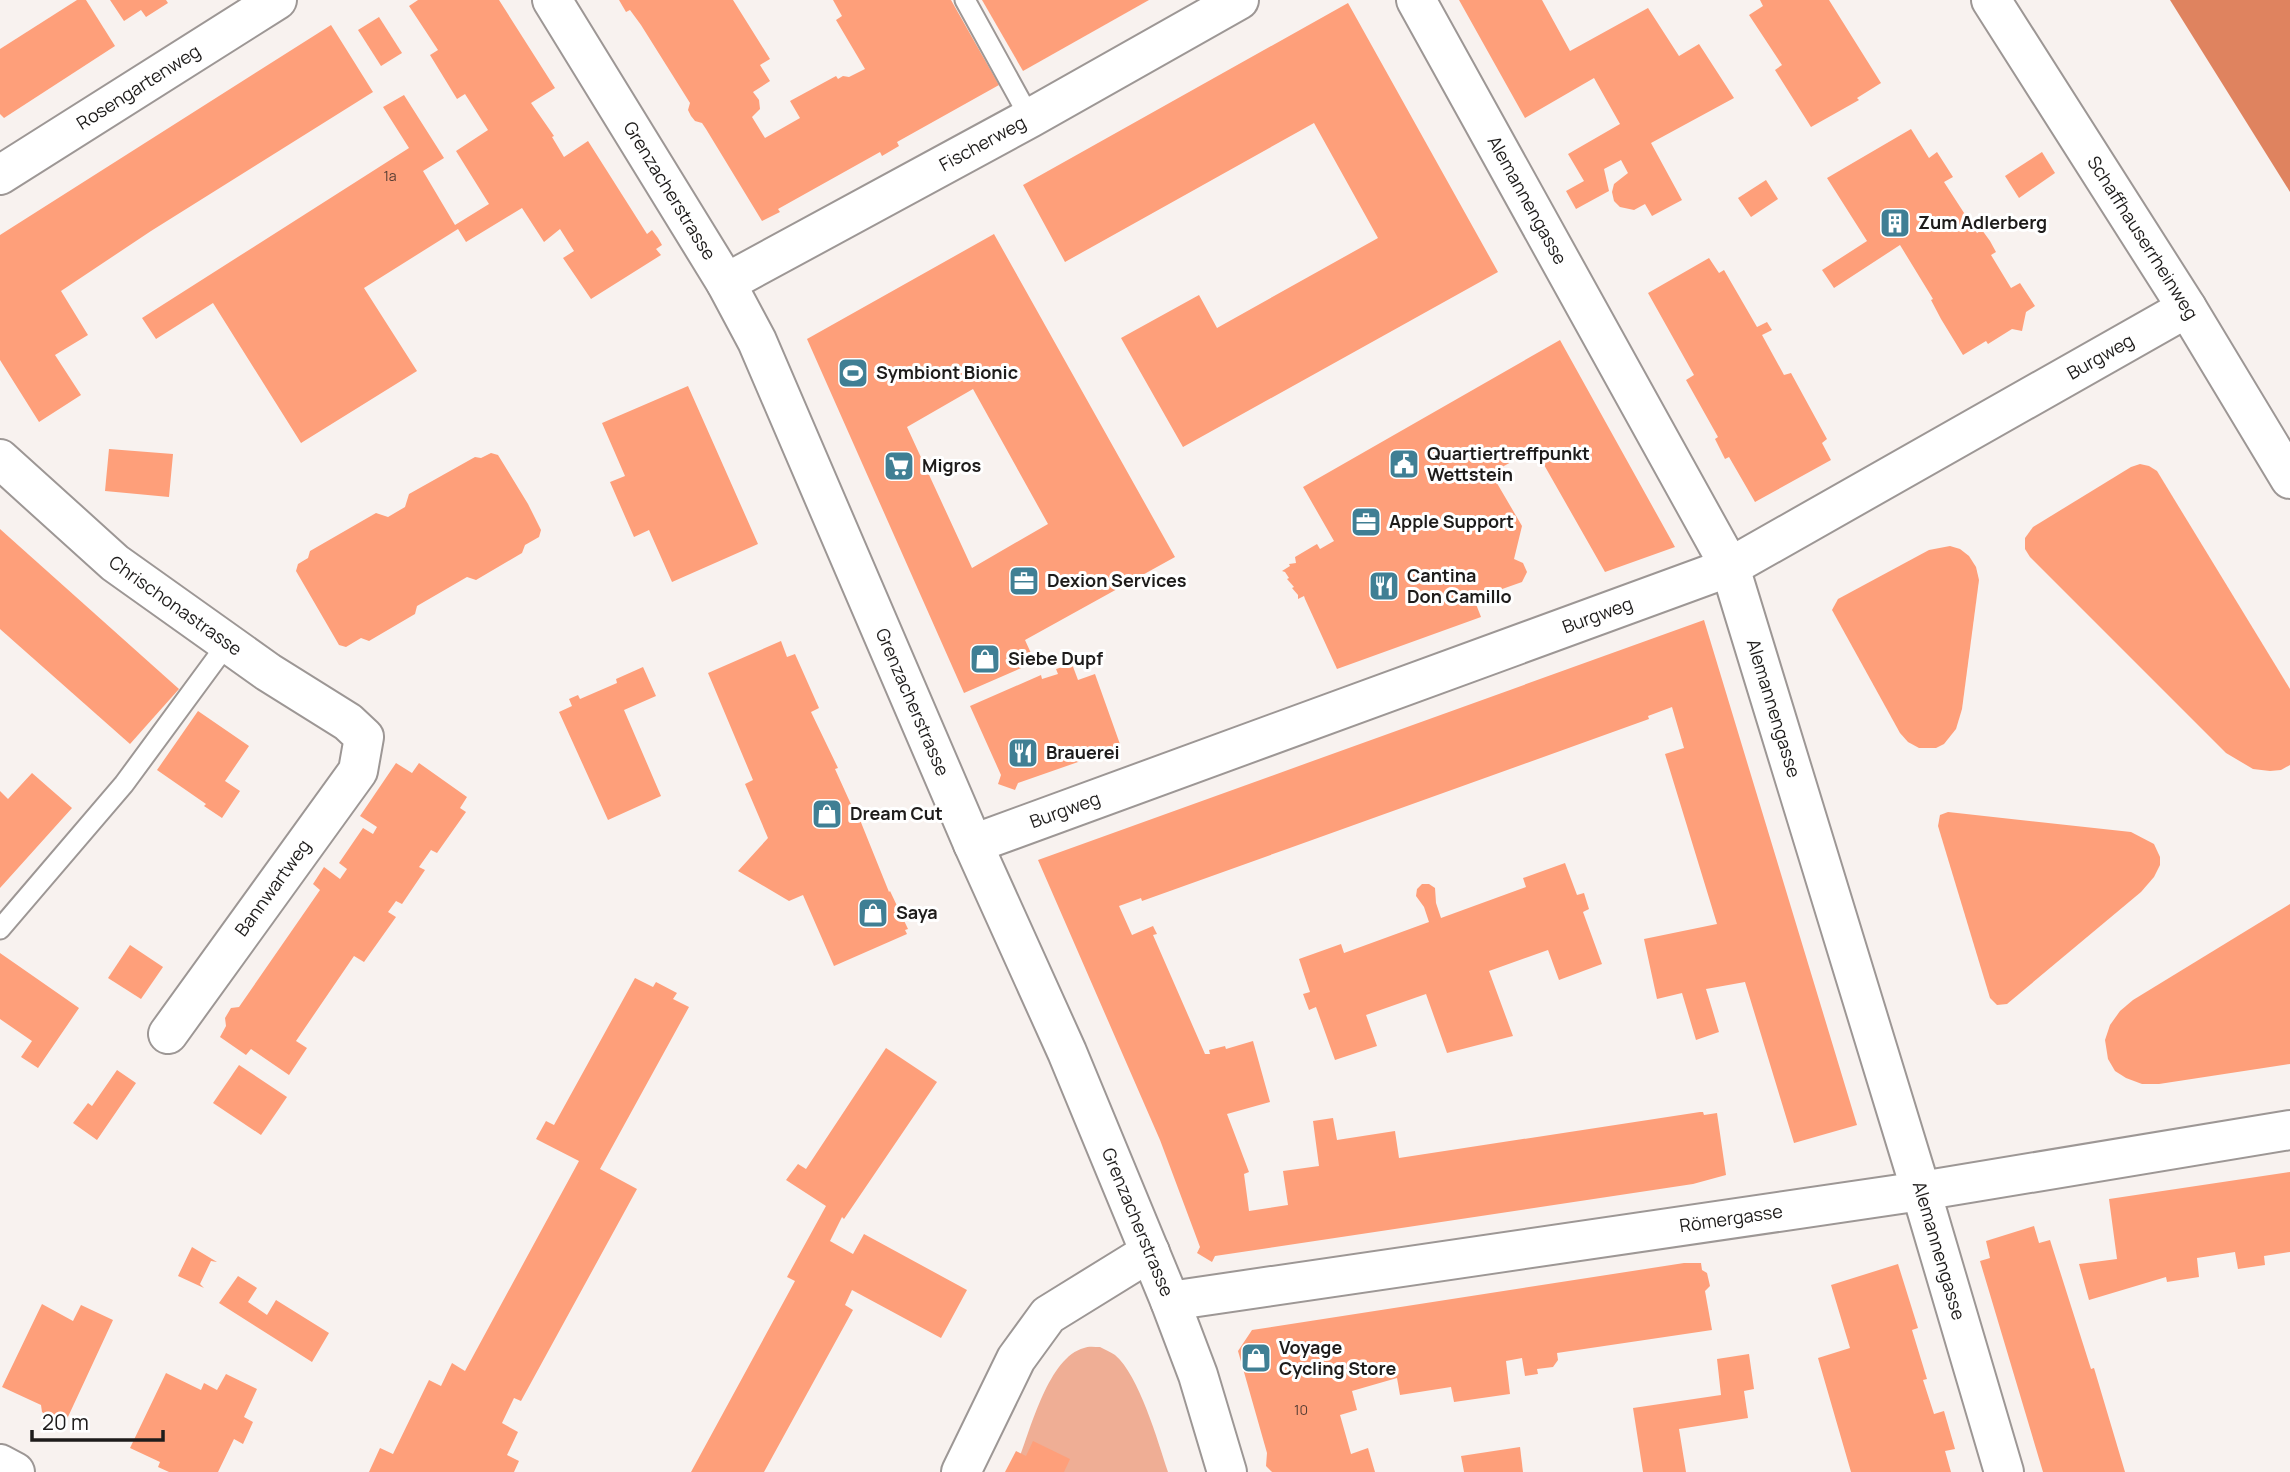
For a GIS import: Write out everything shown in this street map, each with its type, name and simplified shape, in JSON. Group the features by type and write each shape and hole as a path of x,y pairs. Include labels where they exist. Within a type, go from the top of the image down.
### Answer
{"street":[{"name":"Rosengartenweg","path":"0,175 276,0"},
{"name":"Grenzacherstrasse","path":"552,0 726,283 757,341 972,844 1067,1052 1171,1301 1198,1375 1227,1472"},
{"name":"Fischerweg","path":"726,283 1030,118 1239,0"},
{"name":"Alemannengasse","path":"1416,0 1730,567 2004,1472"},
{"name":"Schaffhauserrheinweg","path":"1991,0 2187,308 2290,479"},
{"name":"Burgweg","path":"972,844 1730,567 2187,308"},
{"name":"Chrischonastrasse","path":"0,459 115,563 227,644 348,722 363,737"},
{"name":"Bannwartweg","path":"168,1034 358,771 363,737"},
{"name":"Römergasse","path":"1171,1301 1921,1191 2290,1129"},
{"path":"961,1472 1016,1359 1048,1315 1150,1252"},
{"path":"0,1464 15,1472"}],"lane":[{"path":"965,0 1030,118"},
{"path":"0,929 124,784 227,644"}],"shaded area":[{"path":"2170,0 2290,0 2290,192"},
{"path":"1100,1347 1115,1355 1132,1378 1147,1410 1168,1472 1045,1472 1019,1459 1043,1395 1061,1365 1072,1354 1084,1348"}],"building":[{"path":"77,0 86,0 115,46 4,118 0,114 0,49"},
{"path":"110,0 166,0 168,3 146,17 141,10 124,21"},
{"path":"418,0 499,0 555,88 531,103 554,136 552,137 564,157 588,141 647,234 652,230 658,238 662,245 656,249 661,255 591,299 563,258 574,251 560,229 544,242 522,208 466,242 458,229 364,288 417,371 301,443 213,303 156,339 142,318 409,148 383,107 404,95 444,158 423,171 455,225 489,204 456,151 488,130 465,94 457,99 430,55 438,50 409,6"},
{"path":"619,0 733,0 770,59 760,65 770,81 753,92 759,100 760,109 752,117 765,138 800,118 790,101 836,76 838,79 849,77 865,69 836,20 842,16 833,0 951,0 999,85 897,142 899,146 882,156 880,152 778,209 780,212 762,221 702,123 691,116 688,110 690,103 641,25 630,10 626,12"},
{"path":"982,0 1149,0 1023,71"},
{"path":"1459,0 1542,0 1570,51 1648,8 1679,56 1699,44 1734,98 1651,143 1682,200 1652,216 1645,204 1634,210 1620,207 1614,201 1612,192 1614,184 1628,173 1621,160 1604,169 1609,191 1576,209 1566,191 1584,181 1568,154 1620,124 1594,78 1525,118"},
{"path":"1760,0 1829,0 1881,83 1857,98 1859,100 1811,127 1775,70 1782,65 1749,15 1763,6"},
{"path":"1348,3 1498,272 1183,447 1121,338 1199,295 1217,328 1378,238 1314,123 1065,262 1023,185"},
{"path":"379,17 402,53 381,66 358,30"},
{"path":"331,25 373,92 151,231 61,291 88,335 55,355 81,395 39,422 0,360 0,235"},
{"path":"1911,129 1929,158 1937,152 1953,177 1944,182 1977,233 1982,230 1990,241 1996,252 1991,255 2011,288 2020,283 2035,306 2026,312 2022,331 2012,329 1963,355 1900,245 1834,288 1822,270 1867,241 1827,178"},
{"path":"2042,152 2055,173 2019,198 2005,176"},
{"path":"1766,180 1778,199 1751,217 1738,198"},
{"path":"994,234 1175,557 1025,640 1035,662 964,693 807,339","holes":["973,389 1048,524 972,568 907,427"]},
{"path":"1709,258 1719,273 1724,270 1757,327 1767,322 1772,330 1762,335 1784,375 1791,373 1827,439 1822,443 1831,460 1755,502 1729,457 1725,459 1715,439 1718,437 1686,380 1694,375 1648,293"},
{"path":"1560,340 1675,547 1605,572 1535,449 1491,473 1522,526 1514,559 1523,563 1527,572 1522,582 1474,599 1481,617 1337,669 1304,596 1298,599 1292,588 1294,587 1287,579 1289,578 1282,571 1290,566 1289,564 1296,563 1295,557 1317,544 1320,549 1334,541 1303,487"},
{"path":"688,386 758,544 672,582 649,530 634,537 610,482 625,476 602,423"},
{"path":"109,449 173,454 169,497 105,491"},
{"path":"491,453 498,455 528,504 541,530 539,537 525,545 522,553 476,580 467,577 417,606 415,614 369,641 361,638 346,647 339,645 296,571 298,564 308,558 310,551 376,513 388,517 405,507 409,494 475,457 481,458"},
{"path":"2140,464 2157,471 2290,689 2290,765 2281,770 2253,769 2226,753 2025,549 2025,538 2033,527"},
{"path":"0,529 179,689 130,744 0,629"},
{"path":"1950,546 1969,556 1976,567 1979,580 1962,709 1956,729 1944,744 1936,748 1919,748 1908,742 1900,733 1832,610 1838,599 1929,550"},
{"path":"1704,620 1857,1125 1794,1143 1745,982 1706,989 1719,1032 1696,1040 1682,993 1657,999 1644,939 1717,924 1665,754 1684,748 1672,707 1648,716 1649,719 1142,901 1141,898 1119,906 1132,935 1153,926 1157,934 1153,935 1205,1054 1210,1054 1209,1050 1225,1046 1226,1049 1253,1041 1270,1102 1227,1114 1249,1172 1244,1174 1249,1211 1288,1205 1283,1171 1319,1166 1313,1121 1333,1118 1337,1140 1395,1131 1399,1158 1700,1112 1704,1115 1717,1113 1726,1175 1693,1184 1215,1256 1212,1262 1197,1253 1200,1247 1160,1140 1038,860"},
{"path":"781,641 787,657 795,654 819,708 811,712 838,768 835,769 854,811 856,810 889,892 908,929 905,930 907,934 834,966 803,895 789,901 738,871 768,838 745,784 753,780 708,673"},
{"path":"1072,664 1078,680 1095,674 1121,747 1018,783 1015,790 998,784 1001,775 970,706 1041,675 1042,679 1058,674 1056,669"},
{"path":"643,667 656,696 624,710 661,796 608,820 559,712 572,706 569,699 578,695 580,699 617,683 616,679"},
{"path":"198,711 249,746 225,781 240,791 222,818 157,770"},
{"path":"396,763 412,773 419,763 467,797 460,808 466,812 437,853 431,850 419,867 425,870 402,904 396,901 388,912 396,917 364,962 354,956 296,1041 307,1048 289,1075 251,1049 246,1055 220,1037 226,1026 225,1018 231,1008 239,1007 320,890 313,884 324,867 340,879 347,869 339,863 363,828 373,834 377,827 360,816"},
{"path":"32,773 72,808 0,888 0,791 8,799"},
{"path":"1948,812 2131,832 2154,844 2160,857 2160,865 2141,892 2007,1004 1997,1005 1990,998 1938,826 1940,815"},
{"path":"1565,863 1577,895 1584,893 1589,909 1583,912 1602,964 1559,980 1548,950 1489,971 1513,1036 1447,1053 1426,994 1366,1015 1377,1046 1335,1060 1316,1007 1309,1010 1303,994 1310,992 1299,959 1341,944 1344,953 1429,922 1424,907 1416,896 1417,889 1422,884 1435,888 1441,918 1526,887 1523,878"},
{"path":"2290,904 2290,1064 2159,1084 2142,1084 2115,1071 2108,1059 2105,1040 2110,1025 2120,1011 2133,1000"},
{"path":"130,945 163,967 141,999 108,978"},
{"path":"0,953 79,1008 38,1068 21,1057 32,1041 0,1019"},
{"path":"635,978 653,987 656,982 677,993 673,999 689,1007 600,1169 637,1189 521,1401 514,1398 502,1423 518,1432 507,1455 519,1461 514,1472 369,1472 380,1448 393,1454 429,1380 441,1386 452,1363 465,1371 579,1161 536,1139 546,1121 554,1125"},
{"path":"886,1048 937,1082 844,1219 842,1217 830,1241 853,1254 864,1234 967,1290 941,1338 852,1290 845,1305 853,1310 764,1472 691,1472 795,1281 787,1277 826,1206 786,1180 798,1164 806,1169"},
{"path":"239,1065 287,1097 261,1135 213,1103"},
{"path":"117,1070 136,1083 97,1140 73,1123 88,1103 92,1106"},
{"path":"2290,1172 2290,1252 2264,1256 2265,1265 2238,1269 2235,1252 2197,1258 2199,1277 2167,1282 2166,1277 2089,1300 2079,1264 2117,1259 2109,1199"},
{"path":"2034,1226 2039,1243 2050,1240 2091,1369 2094,1368 2125,1472 2043,1472 1980,1261 1990,1258 1986,1241"},
{"path":"192,1247 217,1262 211,1261 200,1284 204,1288 178,1276"},
{"path":"1684,1263 1701,1263 1702,1270 1707,1273 1710,1286 1705,1291 1712,1330 1557,1353 1558,1360 1553,1367 1537,1369 1538,1374 1525,1376 1522,1358 1506,1361 1510,1394 1454,1402 1451,1387 1400,1395 1397,1378 1352,1391 1357,1410 1340,1415 1351,1454 1368,1448 1375,1472 1272,1472 1266,1466 1267,1453 1238,1351 1252,1330"},
{"path":"1898,1264 1918,1328 1912,1330 1927,1379 1923,1380 1934,1414 1944,1411 1955,1449 1945,1451 1951,1472 1851,1472 1818,1358 1850,1348 1831,1285"},
{"path":"238,1276 257,1288 248,1302 267,1315 276,1300 329,1333 312,1362 219,1303"},
{"path":"42,1304 73,1321 81,1305 113,1320 67,1419 60,1415 54,1418 47,1416 42,1412 41,1405 2,1387"},
{"path":"1749,1354 1754,1389 1744,1391 1748,1418 1679,1429 1686,1472 1643,1472 1633,1408 1721,1395 1717,1359"},
{"path":"166,1373 201,1390 204,1383 217,1390 226,1374 257,1389 244,1417 253,1422 243,1444 234,1439 218,1472 169,1472 158,1467 160,1462 130,1448"},
{"path":"1033,1441 1070,1459 1064,1472 1005,1472 1016,1451 1026,1456"},
{"path":"1520,1447 1523,1472 1464,1472 1461,1456"}],"place":[{"name":"Zum Adlerberg","path":"1895,223"},
{"name":"Symbiont Bionic","path":"853,373"},
{"name":"Quartiertreffpunkt Wettstein","path":"1404,464"},
{"name":"Migros","path":"899,466"},
{"name":"Apple Support","path":"1366,522"},
{"name":"Dexion Services","path":"1024,581"},
{"name":"Cantina Don Camillo","path":"1384,586"},
{"name":"Siebe Dupf","path":"985,659"},
{"name":"Brauerei","path":"1023,753"},
{"name":"Dream Cut","path":"827,814"},
{"name":"Saya","path":"873,913"},
{"name":"Voyage Cycling Store","path":"1256,1358"}]}
